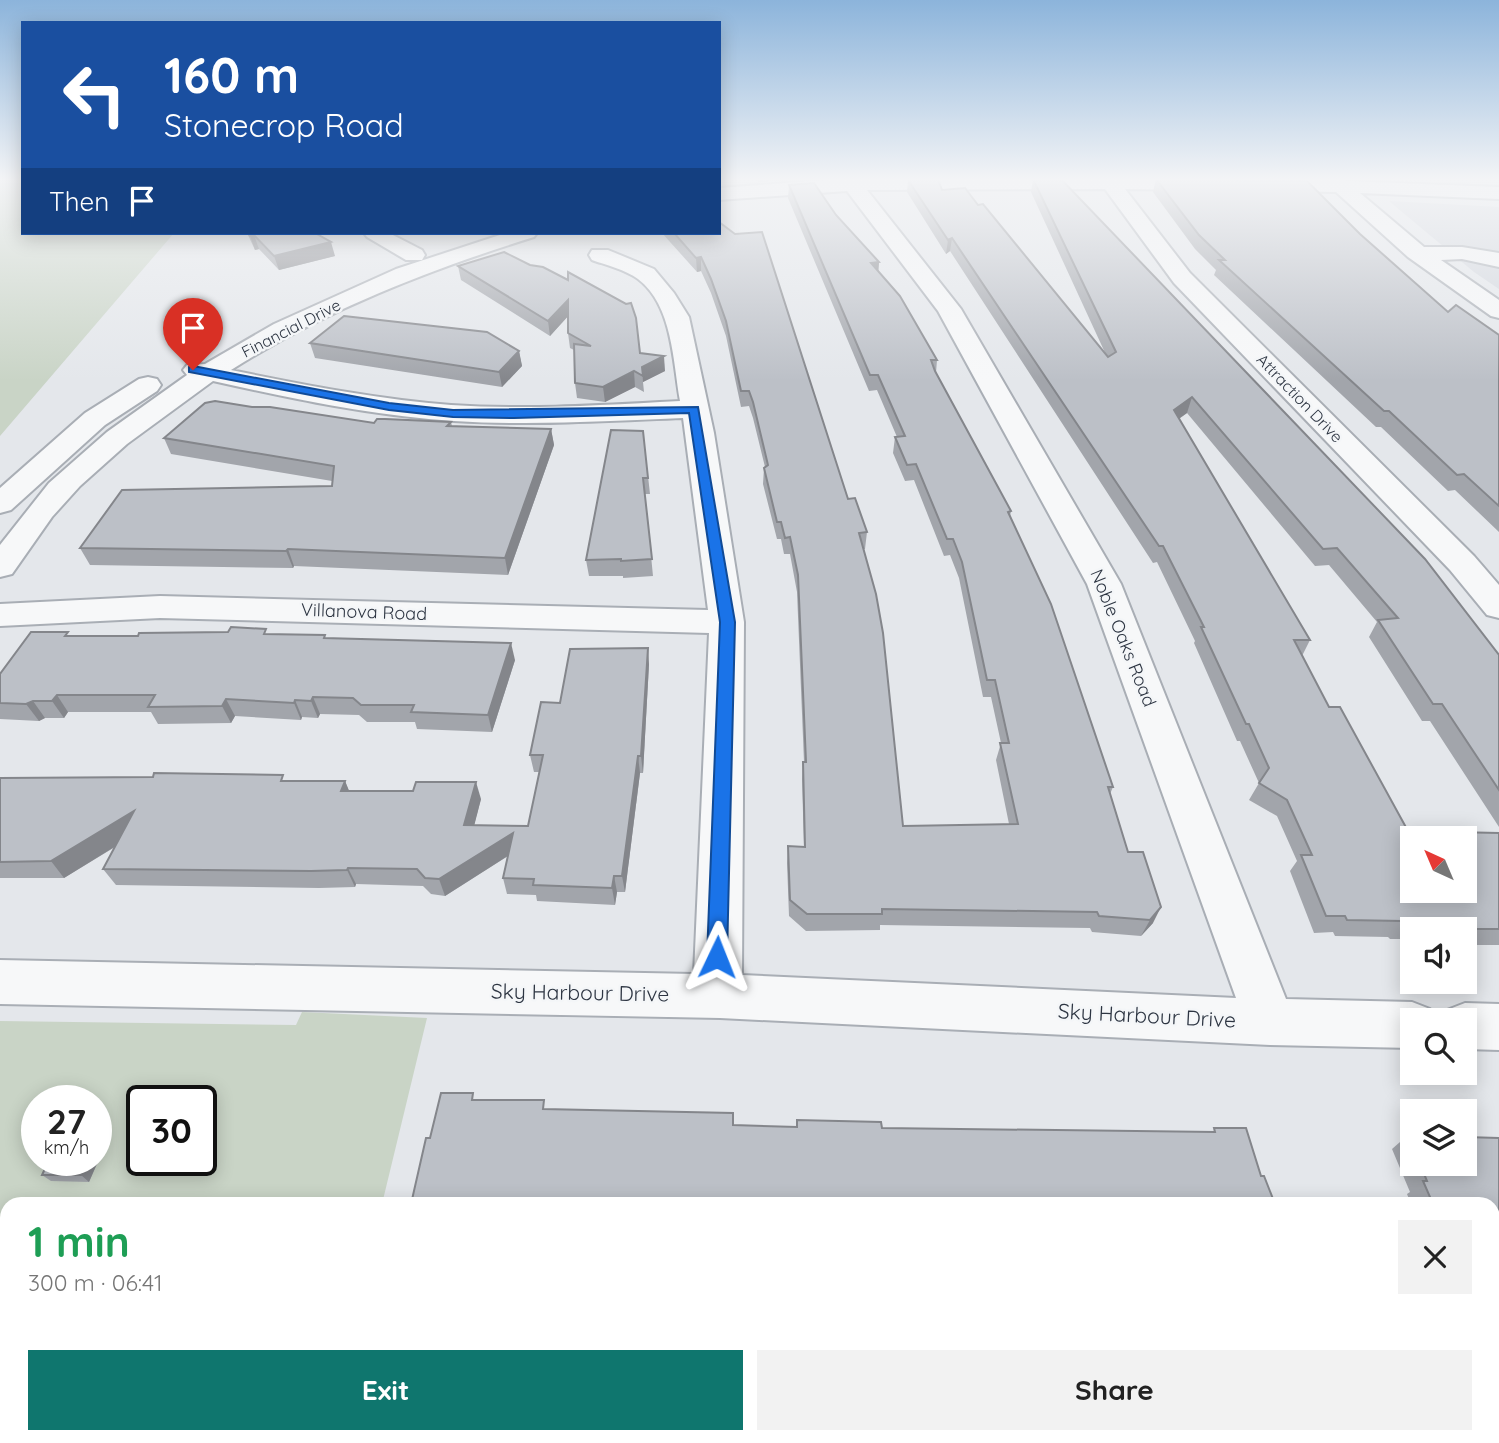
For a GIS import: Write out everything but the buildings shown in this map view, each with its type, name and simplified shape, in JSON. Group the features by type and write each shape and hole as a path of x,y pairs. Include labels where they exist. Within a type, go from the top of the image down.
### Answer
{"street":[{"path":"399,246 415,255"},
{"name":"Financial Drive","path":"0,504 95,419 176,366 286,309 442,246"},
{"name":"Financial Drive","path":"0,567 67,481 127,428 241,352 321,310 455,255 483,246"},
{"name":"Noble Oaks Road","path":"900,246 949,309 1104,584 1270,1022"},
{"name":"Attraction Drive","path":"1158,246 1182,278 1462,563 1499,607"},
{"path":"1410,246 1499,311"},
{"path":"1419,254 1462,253 1499,260"},
{"path":"600,255 646,274 663,293 677,317 694,410 727,622 717,957 720,996"},
{"path":"176,366 389,406 453,413 514,415 694,410"},
{"name":"Villanova Road","path":"0,615 160,607 727,622"},
{"name":"Sky Harbour Drive","path":"0,982 720,996 1270,1022 1400,1025"},
{"path":"1477,1026 1499,1027"}],"shaded area":[{"path":"1443,246 1499,246 1499,289"}],"green space":[{"path":"0,246 163,246 0,436"},
{"path":"302,1012 427,1018 384,1197 0,1197 0,1021 296,1025"}],"route":[{"path":"193,370 389,406 453,413 514,415 694,410 700,433 727,622 717,957"}]}
